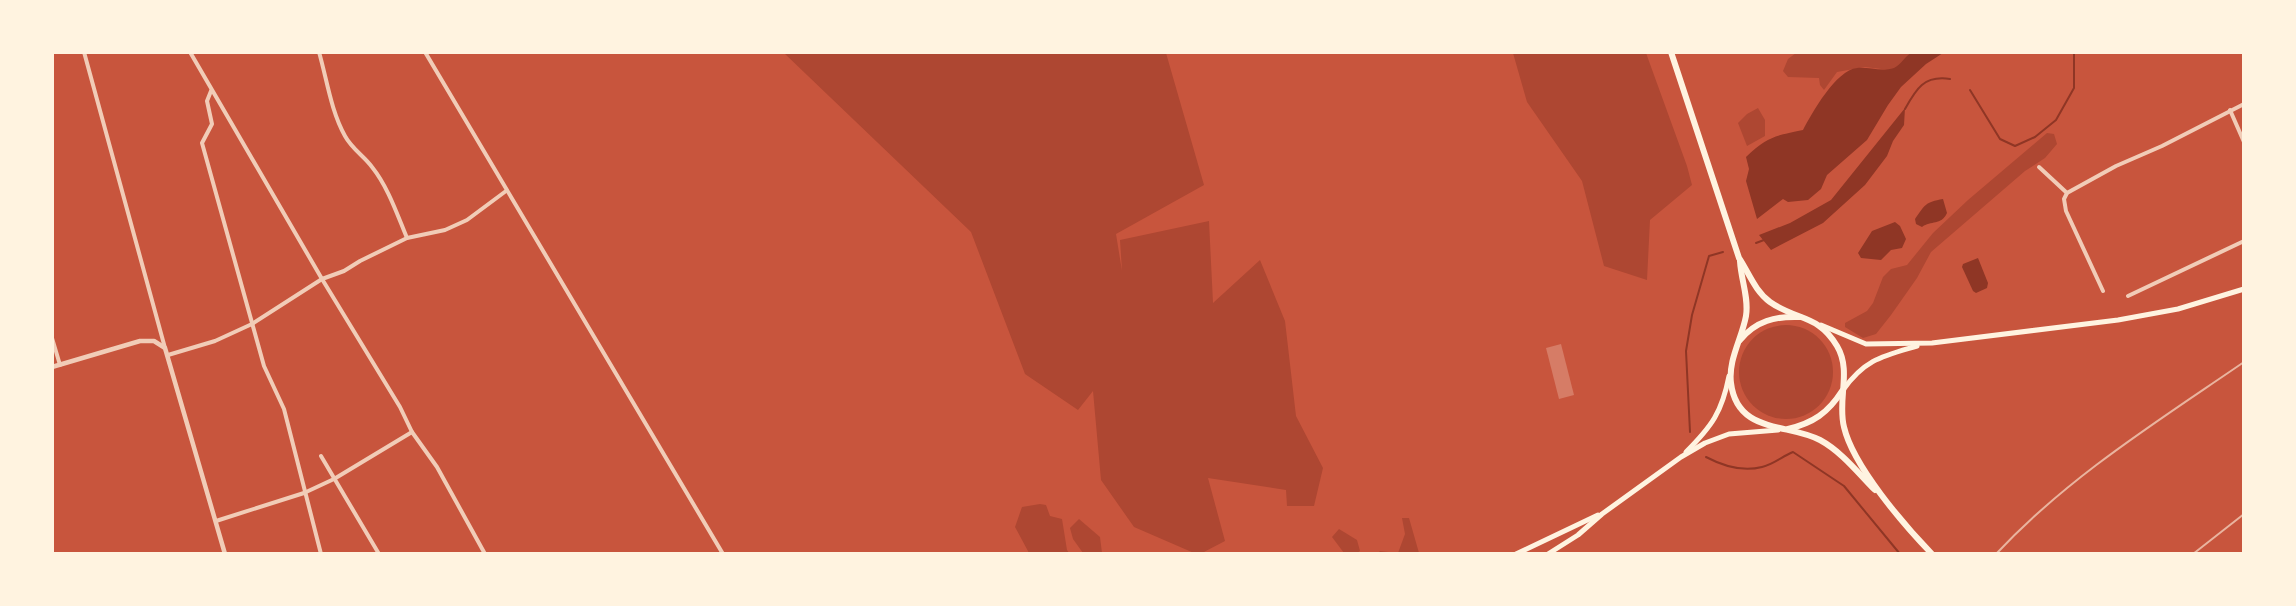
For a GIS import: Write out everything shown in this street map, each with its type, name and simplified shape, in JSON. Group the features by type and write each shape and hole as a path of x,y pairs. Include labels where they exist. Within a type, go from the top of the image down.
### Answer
{"highway":[{"path":"1671,52 1739,258 1746,306 1739,341 1730,368 1732,391 1743,409 1761,424 1778,430 1811,436 1831,447 1883,497 1932,554"},
{"path":"1739,258 1754,285 1764,297 1778,307 1819,324 1831,336 1841,353 1844,377 1841,410 1846,435 1883,497"},
{"path":"1739,341 1748,331 1767,320 1783,317 1806,318"},
{"path":"1786,430 1804,425 1821,416 1842,391"}],"main road":[{"path":"1819,324 1866,344 1924,343 2118,320 2178,309 2244,289"},
{"path":"1842,391 1862,367 1873,360 1924,343"},
{"path":"1681,457 1715,420 1723,403 1730,368"},
{"path":"1548,554 1578,535 1602,513 1681,457 1722,436 1778,430"},
{"path":"1516,554 1602,513"}],"street":[{"path":"84,52 165,348 225,554"},
{"path":"190,52 322,279 400,407 412,432 437,467 484,554"},
{"path":"319,52 345,136 356,151 372,166 383,183 406,238"},
{"path":"425,52 723,554"},
{"path":"211,91 207,101 212,124 202,143 264,366 284,409 321,554"},
{"path":"2103,291 2066,210 2064,199 2067,193 2116,166 2162,146 2244,104"},
{"path":"2230,110 2244,142"},
{"path":"2039,167 2067,193"},
{"path":"168,355 215,341 252,324 322,279 344,271 406,238 445,230 467,220 506,190"},
{"path":"2128,296 2244,241"},
{"path":"52,338 60,365"},
{"path":"52,367 140,341 154,341 165,348"},
{"path":"216,521 304,494 334,479 412,432"},
{"path":"321,456 379,554"}],"shaded area":[{"path":"784,53 1166,53 1204,185 1116,234 1122,271 1120,240 1209,221 1213,303 1260,260 1285,321 1296,416 1323,468 1314,506 1287,506 1286,490 1208,478 1225,541 1202,553 1194,553 1134,527 1101,480 1093,391 1078,410 1025,374 971,232"},
{"path":"1513,53 1646,53 1692,185 1650,220 1647,280 1604,266 1582,181 1527,102"},
{"path":"1796,53 1915,53 1898,71 1865,67 1837,72 1824,90 1819,78 1788,77 1783,71 1788,59"},
{"path":"1911,53 1943,53 1926,64 1901,87 1867,140 1827,175 1821,189 1808,200 1788,202 1783,199 1757,219 1746,181 1749,169 1746,157 1772,138 1803,130 1826,93 1841,76 1857,68 1885,70 1894,68"},
{"path":"1758,108 1765,120 1765,136 1747,146 1738,123"},
{"path":"1905,108 1904,125 1893,141 1887,156 1865,185 1823,223 1771,250 1759,235 1790,223 1831,200"},
{"path":"2047,133 2054,134 2057,144 2045,158 2025,171 1931,252 1917,278 1876,334 1863,338 1845,327 1845,323 1867,311 1873,303 1883,277 1891,269 1907,265 1933,233 1968,200"},
{"path":"1943,199 1947,213 1942,220 1922,227 1916,224 1915,219 1926,205"},
{"path":"1895,222 1900,226 1906,239 1902,248 1891,250 1881,260 1861,258 1858,253 1872,231"},
{"path":"1978,258 1988,283 1987,288 1976,293 1962,267 1963,264"},
{"path":"1786,325 1804,329 1819,339 1829,354 1833,372 1829,390 1819,405 1804,415 1786,419 1768,415 1753,405 1743,390 1739,372 1743,354 1753,339 1768,329"},
{"path":"1046,505 1050,516 1062,519 1069,553 1029,553 1015,527 1022,507"},
{"path":"1402,518 1409,518 1419,553 1398,553 1405,534"},
{"path":"1079,519 1100,537 1102,553 1083,553 1073,539 1070,528"},
{"path":"1339,529 1357,540 1360,551 1344,553 1332,537"}],"building":[{"path":"1561,344 1574,395 1559,399 1546,348"}],"waterway":[{"path":"1970,90 2000,139 2015,146 2035,137 2056,120 2074,88 2074,52"},
{"path":"1905,109 1913,95 1927,81 1950,79"},
{"path":"1756,243 1764,240"},
{"path":"1690,432 1686,351 1692,315 1709,256 1723,252"},
{"path":"1706,457 1719,463 1748,469 1766,466 1793,452 1844,486 1900,554"}],"railway":[{"path":"1996,554 2024,526 2083,475 2244,362"},
{"path":"2193,554 2244,514"}]}
